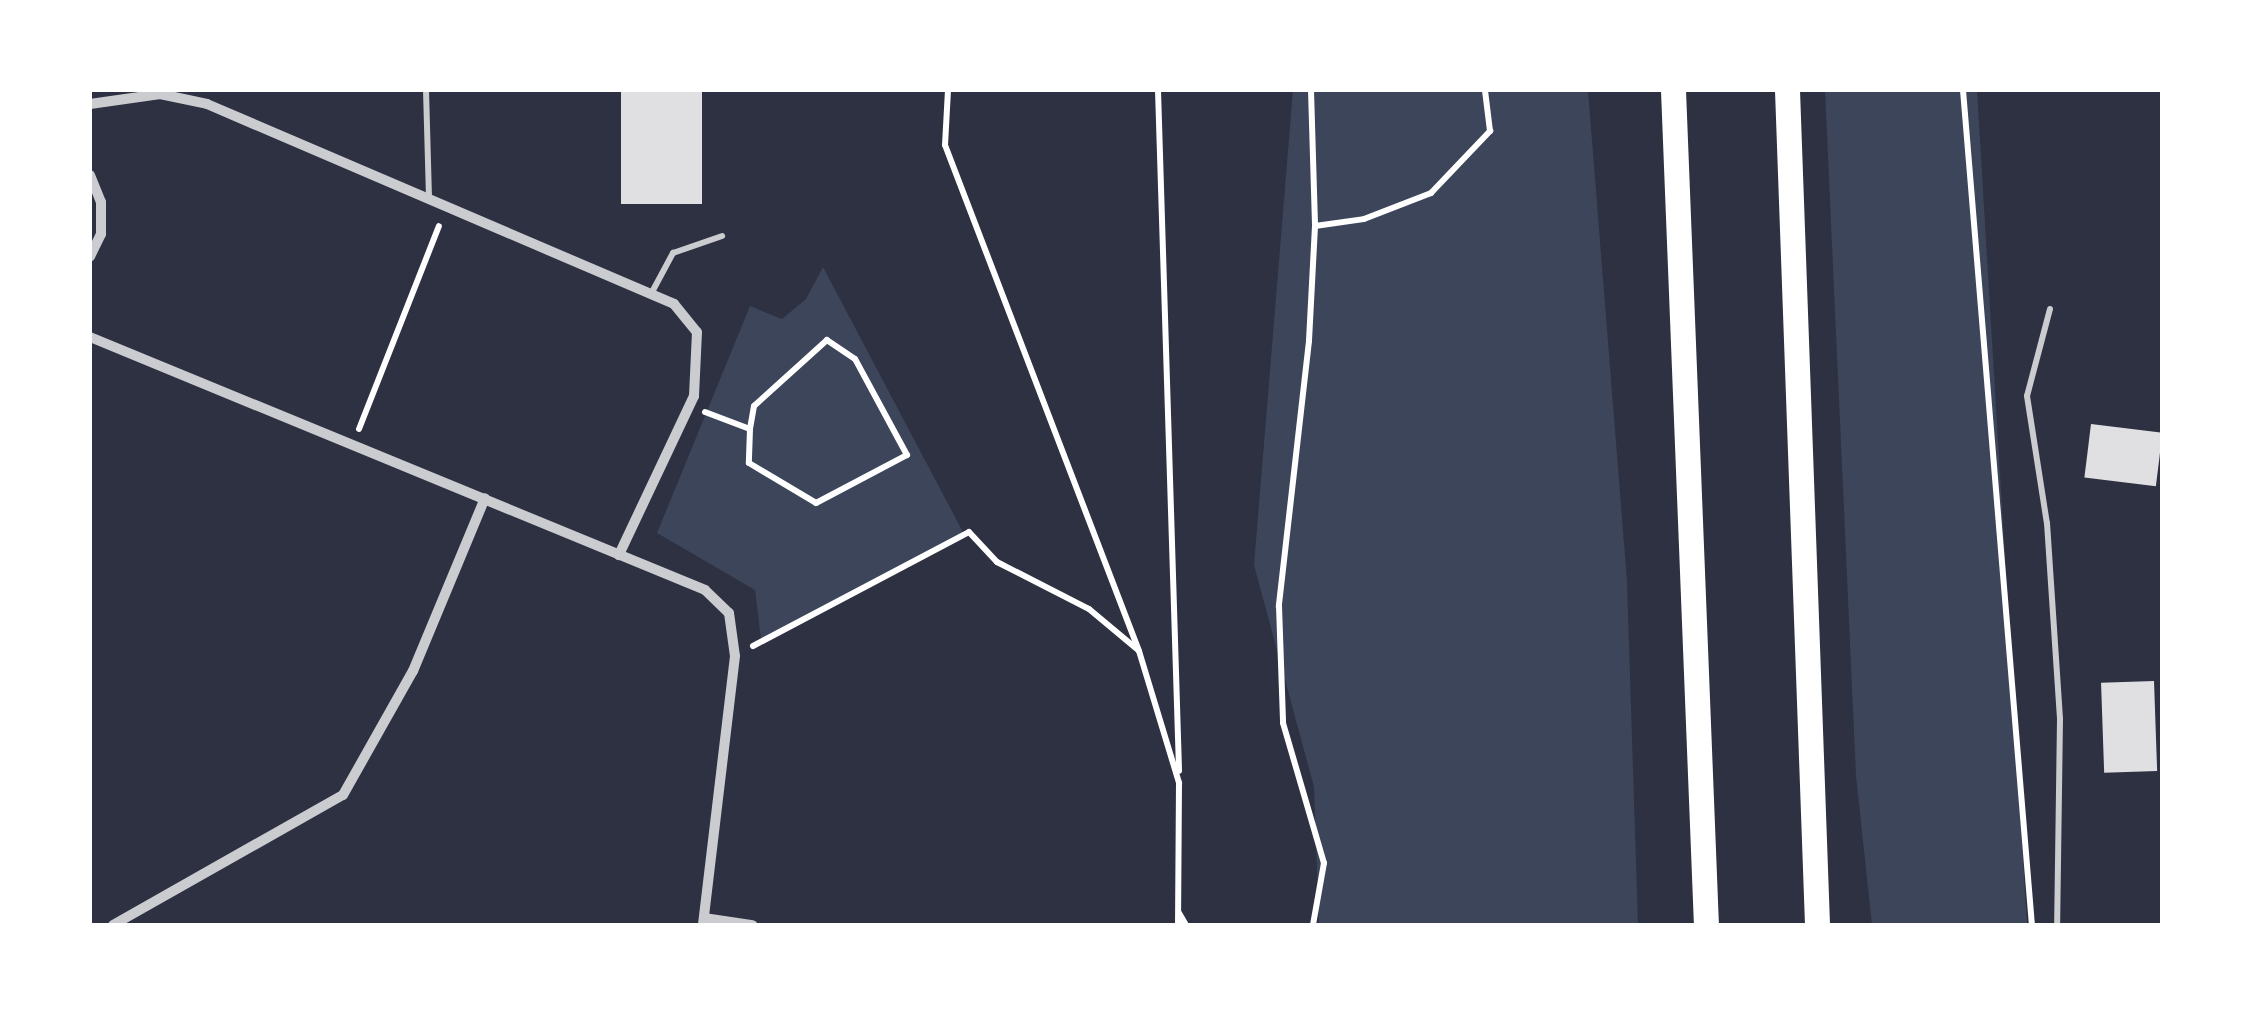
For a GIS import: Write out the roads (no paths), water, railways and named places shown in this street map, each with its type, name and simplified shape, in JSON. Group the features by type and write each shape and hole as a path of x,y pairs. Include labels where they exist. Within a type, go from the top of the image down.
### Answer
{"highway":[{"path":"1673,90 1706,925"},
{"path":"1787,90 1817,925"}],"street":[{"path":"90,104 160,94 207,104 674,304 697,332 700,362 690,406 619,556"},
{"path":"90,175 101,218 90,257"},
{"path":"90,338 704,590 729,614 734,656 704,921 752,925"},
{"path":"113,925 343,796 414,671 485,498"}],"lane":[{"path":"426,90 429,199"},
{"path":"651,294 674,253 722,236"},
{"path":"2050,309 2027,396 2047,523 2060,720 2057,925"}]}
